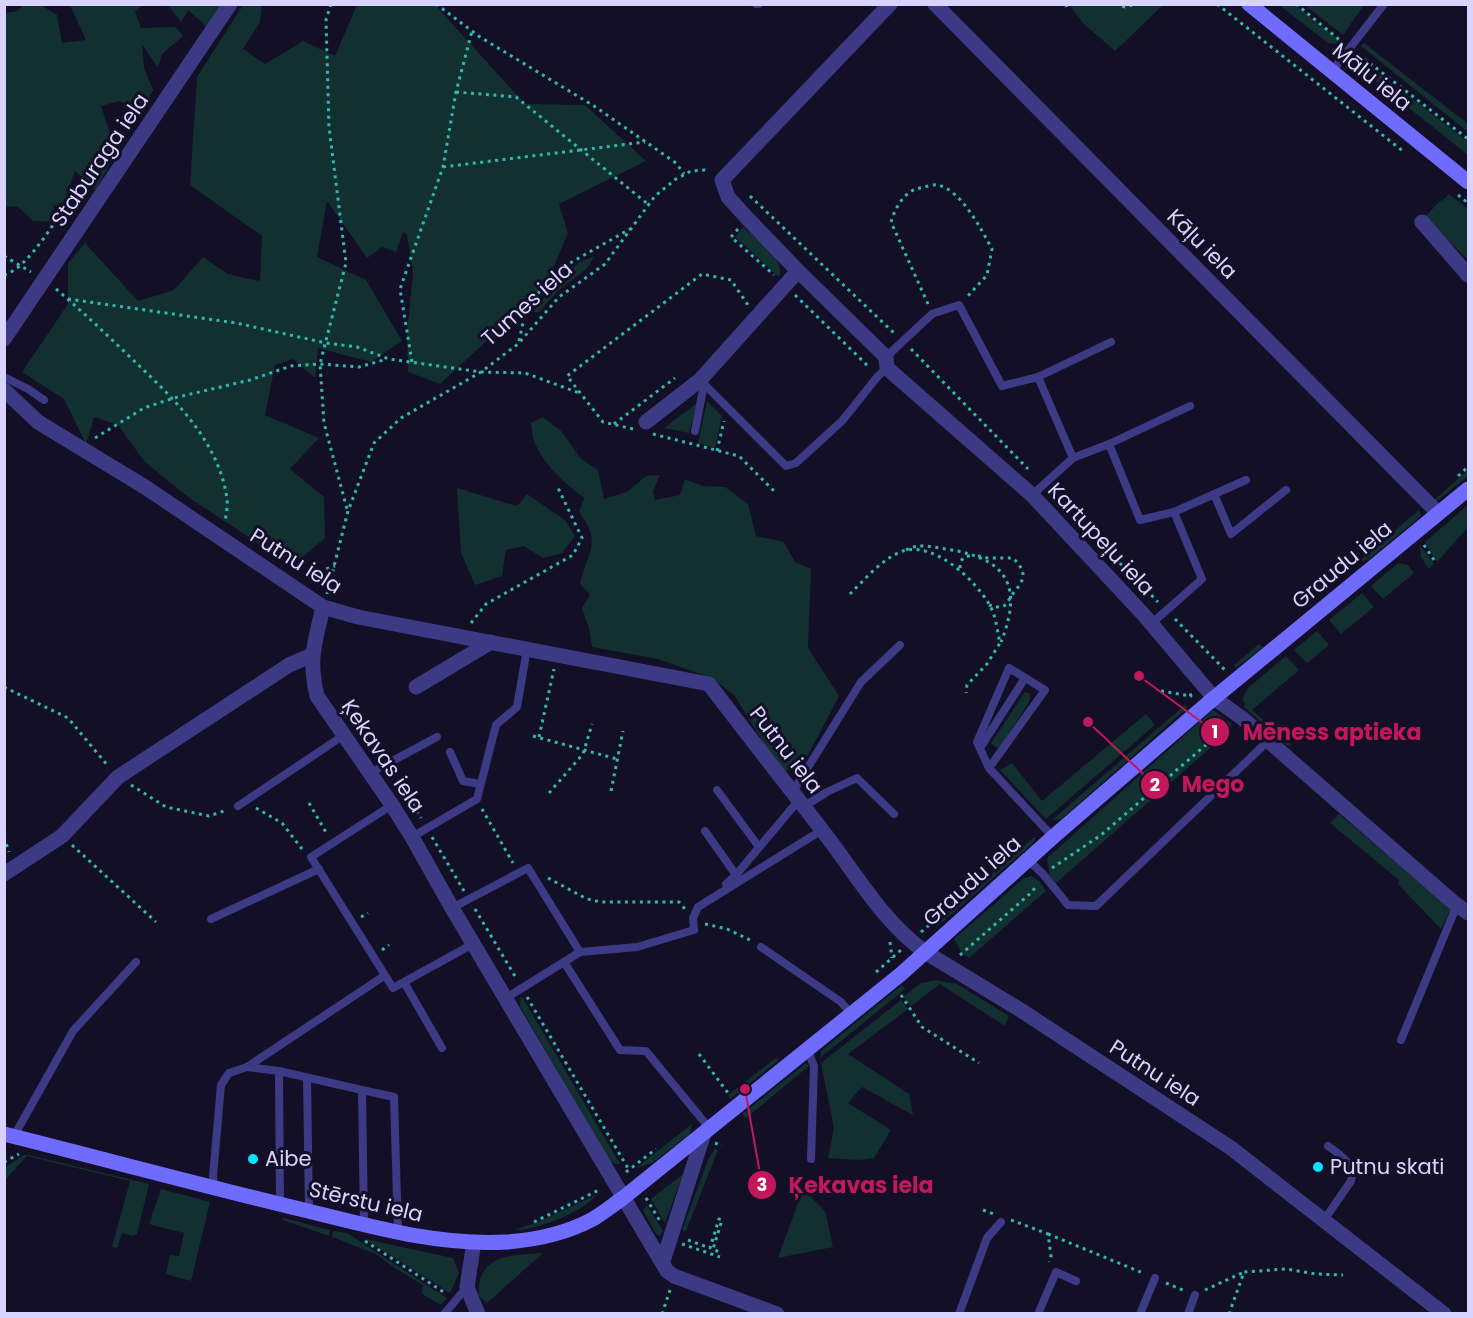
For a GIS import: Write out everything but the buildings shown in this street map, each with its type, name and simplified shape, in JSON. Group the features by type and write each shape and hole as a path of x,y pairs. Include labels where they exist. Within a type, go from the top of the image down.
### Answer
{"main road":[{"name":"Mālu iela","path":"1249,4 1468,182"},
{"name":"Graudu iela","path":"474,1242 507,1242 550,1235 594,1218 623,1198 925,952 1053,837 1214,698 1468,489"},
{"name":"Stērstu iela","path":"9,1135 309,1211 362,1232 398,1232 474,1242"}],"street":[{"name":"Staburaga iela","path":"4,339 230,4"},
{"path":"722,180 890,4"},
{"name":"Kāļu iela","path":"935,4 1438,513"},
{"name":"Kartupeļu iela","path":"722,180 728,197 886,363 1038,490 1214,698 1268,741 1463,909"},
{"path":"1422,222 1468,275"},
{"path":"644,428 702,382 798,271"},
{"name":"Putnu iela","path":"4,390 38,422 145,487 323,607 358,617 709,684 887,918 910,942 1022,1011 1231,1148 1444,1314"},
{"name":"Ķekavas iela","path":"323,607 312,654 312,675 317,696 392,805 623,1198 667,1271 674,1276"},
{"path":"416,687 491,642"},
{"path":"4,874 62,836 118,777 289,665 312,654"},
{"path":"663,1261 707,1131"},
{"path":"474,1242 467,1287 478,1314"},
{"path":"674,1276 777,1314"}],"lane":[{"path":"1332,71 1384,4"},
{"path":"702,382 786,466 796,463 842,421 886,363 932,314 959,305 1002,386 1038,377 1111,342"},
{"path":"4,377 28,388 44,400"},
{"path":"1038,377 1073,458"},
{"path":"695,431 702,382"},
{"path":"1038,490 1073,458 1191,406"},
{"path":"1109,444 1140,520 1174,512 1246,480"},
{"path":"1214,494 1231,534 1286,490"},
{"path":"1151,624 1202,579 1174,512"},
{"path":"707,896 731,881 797,800 861,682 900,645"},
{"path":"411,837 477,799 496,725 517,707 527,649"},
{"path":"989,768 1045,690 1009,668 977,742 989,768 1053,837"},
{"path":"980,748 1025,678"},
{"path":"241,803 344,735"},
{"path":"370,773 437,736"},
{"path":"1028,860 1043,874 1068,905 1096,906 1268,741"},
{"path":"450,752 463,782 480,784"},
{"path":"797,800 827,792 857,778 894,814"},
{"path":"717,790 759,847"},
{"path":"392,805 311,857 393,988 405,984 473,944"},
{"path":"506,998 580,952 637,947 694,930 693,918 698,908 822,830"},
{"path":"705,831 736,875"},
{"path":"452,908 528,868 580,952"},
{"path":"211,919 319,869"},
{"path":"1401,1040 1463,909"},
{"path":"761,947 841,1002 851,1014"},
{"path":"9,1135 73,1031 136,962"},
{"path":"564,962 620,1050 646,1051 707,1131"},
{"path":"214,1187 218,1098 221,1085 229,1073 246,1067 384,976"},
{"path":"405,984 442,1048"},
{"path":"807,1049 814,1066 811,1159"},
{"path":"246,1067 279,1071 394,1097 398,1232"},
{"path":"279,1071 280,1204"},
{"path":"307,1078 309,1211"},
{"path":"362,1090 362,1232"},
{"path":"1324,1220 1353,1176 1348,1163 1328,1146"},
{"path":"959,1314 987,1238 1001,1222"},
{"path":"1038,1314 1056,1272 1076,1281"},
{"path":"1140,1314 1155,1278"},
{"path":"444,1314 467,1287"},
{"path":"1188,1314 1195,1295"}],"path":[{"path":"331,4 326,20 329,127 346,263 320,364 324,423 348,511"},
{"path":"436,4 472,31 594,106 676,163 684,174 705,170 722,180"},
{"path":"1065,6 1071,4"},
{"path":"1115,4 1125,7 1135,4"},
{"path":"1217,4 1408,155"},
{"path":"1296,4 1468,139"},
{"path":"412,362 400,289 443,167 456,92 472,31"},
{"path":"456,92 516,97 649,205"},
{"path":"443,167 645,142"},
{"name":"Tumes iela","path":"323,607 348,511 374,443 401,418 481,372 518,344 559,297 606,264 655,196 684,174"},
{"path":"932,314 891,222 895,207 913,189 936,184 953,191 992,249 987,275 959,305"},
{"path":"4,275 20,267 32,254 77,188"},
{"path":"743,189 904,342 1038,490"},
{"path":"1451,190 1468,203"},
{"path":"747,218 731,237 775,277"},
{"path":"518,344 526,305 563,267 632,228"},
{"path":"4,256 45,280 68,299 174,398 198,430 216,460 228,501 223,539"},
{"path":"749,306 731,280 702,274 567,376 603,422 644,428 739,456 777,494"},
{"path":"68,299 236,323 326,343 357,347 389,359 481,372 525,374 582,394"},
{"path":"79,448 144,408 174,398 250,380 291,366 320,364 358,367 389,359"},
{"path":"614,424 676,377"},
{"path":"717,451 724,421"},
{"path":"461,636 486,604 573,555 582,538 558,488"},
{"path":"1421,541 1436,563"},
{"path":"1101,544 1225,670"},
{"path":"850,594 891,556 913,546 988,558 1013,558 1020,566 1023,575 1021,585 1013,592 1005,632 987,664 967,685 966,693"},
{"path":"906,550 923,551 941,558 960,570 975,584 989,605 1000,643"},
{"path":"960,570 963,558 972,555 999,568 1009,582 1011,599"},
{"path":"288,582 335,566"},
{"path":"989,605 999,608 1011,599"},
{"path":"539,737 557,655"},
{"path":"4,687 68,718 118,777 166,807 209,816 241,803 282,823 302,849 317,854"},
{"path":"1161,691 1191,696"},
{"path":"355,706 671,1238 699,1250 721,1255 713,1249 722,1220 719,1219 710,1248 688,1240"},
{"path":"960,955 1032,892 1043,874 1101,835 1221,732 1231,711"},
{"path":"549,792 585,750 592,724"},
{"path":"611,791 623,731"},
{"path":"533,736 617,759"},
{"path":"477,799 519,873"},
{"path":"309,803 333,843"},
{"path":"62,836 156,921"},
{"path":"528,868 587,899 601,902 679,902 693,918"},
{"path":"694,930 703,924 727,929 743,935 761,947"},
{"path":"901,995 922,1027 979,1063"},
{"path":"699,1054 728,1093"},
{"path":"4,1162 24,1152"},
{"path":"982,1210 1048,1234 1051,1256 1047,1268"},
{"path":"362,1232 455,1300"},
{"path":"699,1250 701,1245"},
{"path":"1229,1314 1244,1272 1286,1269 1316,1274 1343,1275"},
{"path":"662,1314 674,1276"}],"green space":[{"path":"23,5 41,5 57,15 62,43 86,40 70,5 143,5 135,12 141,28 176,27 183,36 162,54 158,68 142,44 144,68 153,90 143,111 119,101 101,106 116,152 96,190 75,171 66,197 72,215 53,204 57,222 33,221 18,207 5,206 4,13 18,11"},
{"path":"168,5 223,5 206,26 188,10 181,22"},
{"path":"243,5 262,5 260,22 243,49 265,64 303,41 335,56 357,5 435,5 525,104 585,105 646,161 559,204 568,233 545,287 440,384 408,372 407,334 413,273 407,235 403,232 396,252 382,247 367,258 327,201 317,257 366,280 402,341 371,362 318,348 315,378 293,359 275,365 265,415 319,438 290,469 324,497 325,538 292,566 188,497 144,461 118,425 94,417 86,444 64,399 22,372 68,304 68,263 85,243 138,301 174,290 203,257 228,274 260,281 262,236 190,185 197,77"},
{"path":"1069,5 1163,5 1115,51 1084,24"},
{"path":"1279,5 1295,5 1342,42 1328,43"},
{"path":"1305,5 1364,5 1343,35"},
{"path":"1364,43 1468,124 1468,132 1361,46"},
{"path":"1353,53 1468,142 1468,155 1355,65"},
{"path":"1449,194 1468,209 1468,260 1425,217"},
{"path":"743,227 774,256 780,270 779,277 735,237"},
{"path":"595,256 586,269 557,292 539,312 534,312 535,307 578,263"},
{"path":"707,401 722,416 715,448 698,443"},
{"path":"697,403 689,433 664,428"},
{"path":"543,417 561,431 581,459 598,470 604,499 627,492 646,476 660,475 653,491 655,500 680,495 685,479 703,486 725,487 748,504 756,536 784,542 795,562 811,569 808,648 839,696 808,755 783,774 734,695 712,678 658,659 592,647 589,628 582,608 590,595 580,584 592,540 579,512 584,498 555,473 538,449 533,439 531,423"},
{"path":"1468,470 1468,476 1437,501 1434,500"},
{"path":"457,488 517,506 527,494 565,520 575,536 562,553 543,558 524,546 506,550 502,576 475,585 461,553"},
{"path":"1468,505 1468,527 1437,562 1425,542"},
{"path":"1419,510 1421,515 1416,520 1369,559 1357,563"},
{"path":"1420,545 1434,564 1429,569 1421,557"},
{"path":"1398,563 1408,565 1414,573 1383,599 1371,586"},
{"path":"1362,593 1374,607 1341,634 1329,620"},
{"path":"1317,631 1329,645 1307,663 1294,650"},
{"path":"1259,644 1263,647 1236,668 1234,665"},
{"path":"1286,656 1299,670 1252,710 1292,745 1288,746 1244,707 1245,703 1242,700 1248,688"},
{"path":"1025,692 1030,694 1029,702 999,749 991,743"},
{"path":"1185,705 1187,708 1061,819 1052,820"},
{"path":"1213,710 1232,724 1224,736 1056,883 1050,877 1047,858"},
{"path":"1146,714 1155,725 1046,819 1000,770 1012,763 1042,801"},
{"path":"1339,814 1451,909 1441,929 1398,884 1399,880 1330,823"},
{"path":"1035,836 1031,845 937,927 935,923"},
{"path":"1031,876 1040,882 1046,891 969,958 962,953 954,939 1024,878"},
{"path":"935,980 957,984 1009,1016 1005,1026 940,984 911,1006 903,997 921,983"},
{"path":"902,985 905,989 820,1058 821,1051"},
{"path":"521,995 620,1164 615,1164 608,1159 520,1006"},
{"path":"901,1000 908,1009 848,1054 909,1094 913,1115 862,1087 848,1103 891,1130 874,1158 860,1160 828,1158 834,1128 821,1063"},
{"path":"777,1057 779,1060 730,1099 728,1095"},
{"path":"806,1063 809,1066 746,1118 742,1114"},
{"path":"692,1124 690,1134 652,1163 636,1168"},
{"path":"715,1148 718,1150 686,1231 682,1230 708,1160"},
{"path":"23,1155 149,1184 137,1234 133,1236 122,1233 117,1248 112,1247 130,1181 27,1156 5,1180 5,1168"},
{"path":"683,1174 665,1223 651,1199"},
{"path":"161,1189 210,1202 191,1281 166,1274 170,1255 179,1256 184,1233 149,1224"},
{"path":"803,1189 825,1211 833,1247 778,1258"},
{"path":"596,1195 570,1214 546,1224 514,1230 538,1222"},
{"path":"647,1205 663,1231 660,1236 656,1234 643,1210"},
{"path":"283,1218 330,1230 329,1236 283,1220"},
{"path":"333,1231 347,1233 447,1298 441,1305 422,1294 423,1285 376,1254 332,1237"},
{"path":"365,1239 453,1258 459,1273 450,1293"},
{"path":"543,1253 487,1303 479,1296 483,1272 490,1264 508,1256"}],"place":[{"name":"Mēness aptieka","path":"1139,676"},
{"name":"Mego","path":"1088,722"},
{"name":"Ķekavas iela","path":"745,1089"},
{"name":"Aibe","path":"253,1159"},
{"name":"Putnu skati","path":"1318,1167"}]}
